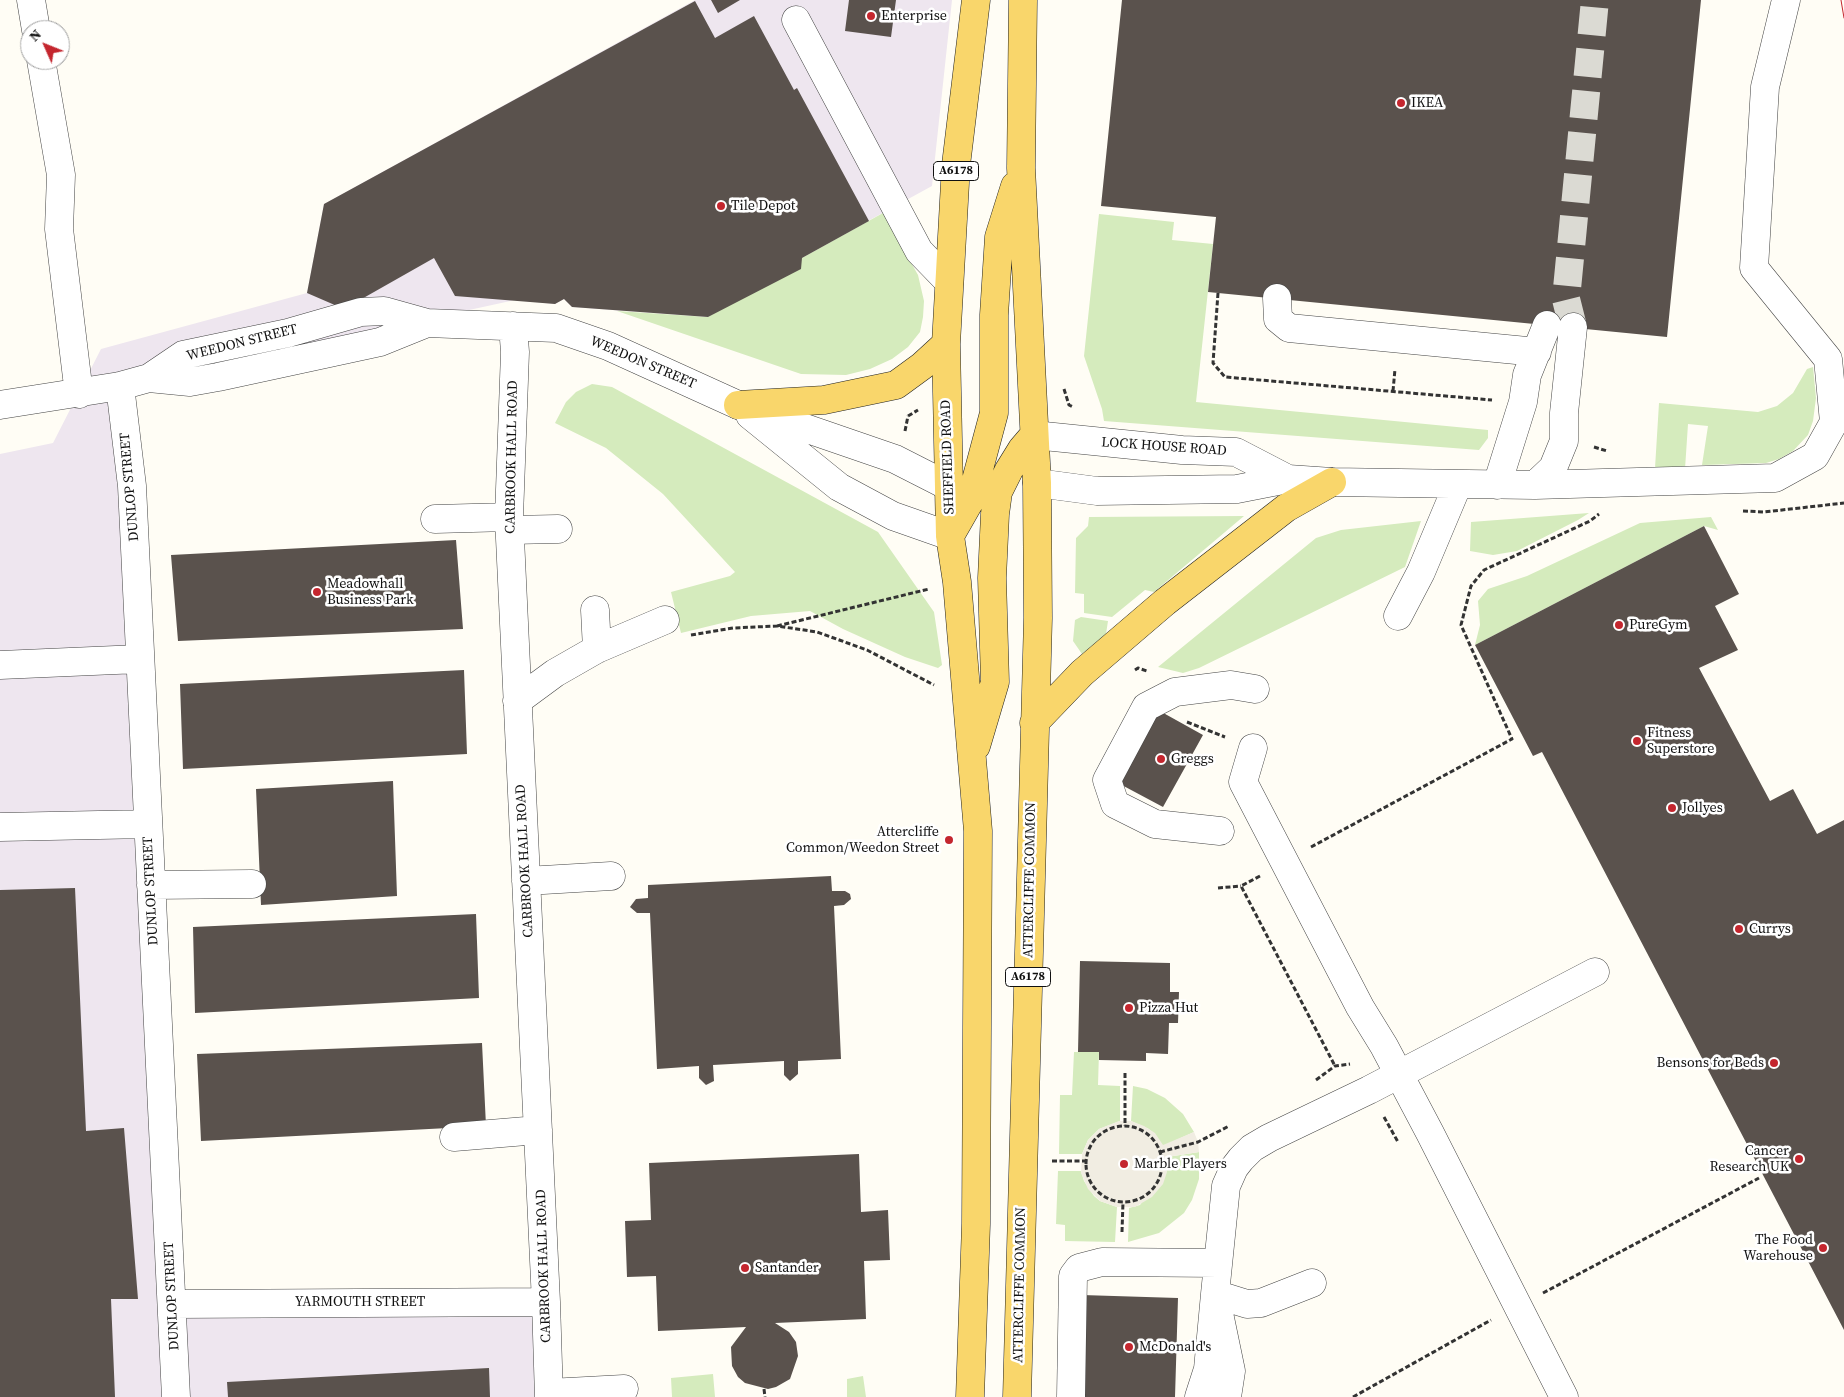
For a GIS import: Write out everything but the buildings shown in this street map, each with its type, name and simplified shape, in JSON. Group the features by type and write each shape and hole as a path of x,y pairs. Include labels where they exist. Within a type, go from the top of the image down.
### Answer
{"main road":[{"name":"SHEFFIELD ROAD","path":"960,493 947,424 946,344 956,165 976,0"},
{"name":"SHEFFIELD ROAD","path":"1023,0 1021,168 1037,483"},
{"name":"SHEFFIELD ROAD","path":"950,536 960,493 983,456 994,413 994,315 999,237 1021,168"},
{"path":"738,405 824,400 896,385 922,366 946,344"},
{"path":"947,424 983,456 1037,483"},
{"path":"972,759 995,682 992,585 995,514 998,492 1022,449 1034,435"},
{"path":"1034,723 1082,673 1172,597 1286,508 1332,482"},
{"name":"ATTERCLIFFE COMMON","path":"1017,1397 1034,723 1038,640 1037,483"},
{"path":"960,493 995,514 1019,534 1038,557"},
{"name":"A6178","path":"950,536 957,582 978,841 976,1224 970,1397"}],"street":[{"path":"31,0 34,20"},
{"name":"LOCK HOUSE ROAD","path":"1037,483 1097,490 1237,489 1288,479 1332,482 1497,485 1622,484 1775,478 1815,456 1834,422 1828,359 1754,268 1764,87 1786,0"},
{"path":"796,20 919,251 949,282"},
{"path":"43,70 61,174 59,229 79,394"},
{"path":"1277,298 1278,319 1289,328 1537,352"},
{"name":"WEEDON STREET","path":"0,405 120,386 149,378 183,355 288,332 361,312 384,311 427,323 556,328 608,346 738,405 895,459 960,493"},
{"name":"CARBROOK HALL ROAD","path":"514,326 515,352 509,524 549,1395"},
{"path":"1497,485 1523,402 1527,375 1537,352 1560,326 1564,440 1553,468 1535,485"},
{"name":"DUNLOP STREET","path":"120,386 132,486 176,1397"},
{"name":"WEEDON STREET","path":"738,405 839,487 893,516 950,536"},
{"name":"LOCK HOUSE ROAD","path":"1034,435 1182,450 1236,452 1288,479"},
{"path":"1398,616 1422,572 1458,484"},
{"path":"435,519 558,529"},
{"path":"595,610 597,649"},
{"path":"517,701 554,673 597,649 665,620"},
{"path":"0,665 139,659"},
{"path":"1220,832 1155,824 1116,804 1107,780 1146,707 1175,692 1231,685 1255,690"},
{"path":"1253,748 1243,782 1360,1007 1384,1046 1397,1074 1430,1133 1516,1307 1564,1397"},
{"path":"0,827 148,824"},
{"path":"526,881 611,876"},
{"path":"151,885 252,884"},
{"path":"1199,1397 1208,1369 1226,1186 1234,1168 1241,1159 1252,1148 1269,1138 1595,972"},
{"path":"454,1137 538,1130"},
{"path":"1071,1397 1072,1276 1078,1268 1102,1262 1218,1263"},
{"path":"1215,1294 1247,1304 1261,1303 1312,1283"},
{"path":"1215,1294 1231,1371 1227,1397"},
{"name":"YARMOUTH STREET","path":"173,1304 546,1302"},
{"path":"549,1395 624,1389"}],"path":[{"path":"1218,293 1213,363 1225,377 1523,402"},
{"path":"895,459 904,440 908,416 896,385"},
{"path":"1218,888 1241,886 1512,738 1461,625 1471,586 1484,570 1590,521 1610,505 1622,484 1622,463 1599,447 1592,447"},
{"path":"777,626 957,582"},
{"path":"665,620 671,641 733,628 777,626 818,632 867,650 922,677 945,692 966,692"},
{"path":"1241,886 1335,1066"},
{"path":"1125,1073 1125,1126"},
{"path":"1125,1126 1137,1128 1155,1142 1160,1152 1162,1166 1158,1181 1150,1192 1137,1200 1123,1202 1108,1198 1096,1190 1088,1176 1086,1161 1090,1147 1098,1135 1111,1128 1125,1126"},
{"path":"1516,1307 1759,1178"},
{"path":"1353,1397 1491,1320"},
{"path":"764,1389 765,1397"}],"shaded area":[{"path":"695,0 952,0 932,186 802,257 801,269 708,317 572,307 564,299 555,304 515,300 120,386 173,1303 546,1302 548,1397 0,1397 0,454 53,443 101,349 307,293 324,204"},
{"path":"1119,1121 1131,1121 1144,1126 1155,1133 1163,1145 1194,1132 1198,1142 1199,1152 1167,1157 1167,1172 1163,1184 1152,1197 1135,1207 1117,1207 1100,1201 1088,1189 1081,1173 1082,1154 1088,1140 1099,1129"}],"green space":[{"path":"883,213 918,275 924,301 923,317 920,332 908,347 892,359 870,369 846,375 801,374 617,311 708,317 802,258"},
{"path":"1099,214 1174,222 1172,240 1213,244 1196,402 1488,430 1488,438 1479,450 1104,421 1102,409 1084,356"},
{"path":"1813,367 1816,398 1813,421 1808,435 1793,451 1779,459 1766,463 1702,465 1708,426 1688,424 1685,469 1655,468 1659,403 1758,412 1777,406 1793,393 1807,369"},
{"path":"592,384 612,387 878,532 934,612 942,665 938,668 905,657 843,629 810,611 751,616 681,633 671,592 730,576 735,572 663,494 606,448 555,423 566,402 576,392"},
{"path":"1589,513 1517,551 1493,555 1470,551 1471,522"},
{"path":"1244,516 1154,592 1145,590 1112,617 1084,613 1084,594 1075,593 1076,538 1088,526 1089,517"},
{"path":"1711,517 1718,530 1704,526 1475,645 1480,625 1478,601 1488,589 1527,576 1640,523"},
{"path":"1421,521 1405,567 1199,668 1183,673 1158,667 1316,538 1341,530"},
{"path":"1081,617 1108,621 1106,634 1082,654 1073,641 1075,620"},
{"path":"1074,1052 1099,1052 1098,1085 1120,1086 1120,1121 1099,1129 1088,1140 1082,1154 1059,1154 1060,1095 1072,1095"},
{"path":"1133,1086 1147,1089 1165,1098 1183,1114 1194,1132 1163,1146 1149,1129 1131,1121"},
{"path":"1199,1152 1199,1179 1192,1200 1184,1213 1159,1233 1128,1242 1129,1208 1140,1205 1168,1165 1167,1157"},
{"path":"1058,1171 1081,1171 1084,1181 1094,1196 1100,1201 1117,1207 1115,1242 1065,1241 1065,1225 1056,1224"},
{"path":"713,1374 715,1397 672,1397 671,1378"},
{"path":"863,1376 866,1397 847,1397 847,1379"}],"tunnel":[{"path":"1573,327 1566,299 1595,0"}],"tram line":[{"path":"1841,0 1844,18"}],"place":[{"name":"Enterprise","path":"871,16"},
{"name":"IKEA","path":"1401,103"},
{"name":"Tile Depot","path":"721,206"},
{"name":"Meadowhall Business Park","path":"317,592"},
{"name":"PureGym","path":"1619,625"},
{"name":"Fitness Superstore","path":"1637,741"},
{"name":"Greggs","path":"1161,759"},
{"name":"Jollyes","path":"1672,808"},
{"name":"Attercliffe Common/Weedon Street","path":"949,840"},
{"name":"Currys","path":"1739,929"},
{"name":"Pizza Hut","path":"1129,1008"},
{"name":"Bensons for Beds","path":"1774,1063"},
{"name":"Cancer Research UK","path":"1799,1159"},
{"name":"Marble Players","path":"1124,1164"},
{"name":"The Food Warehouse","path":"1823,1248"},
{"name":"Santander","path":"745,1268"},
{"name":"McDonald's","path":"1129,1347"}]}
